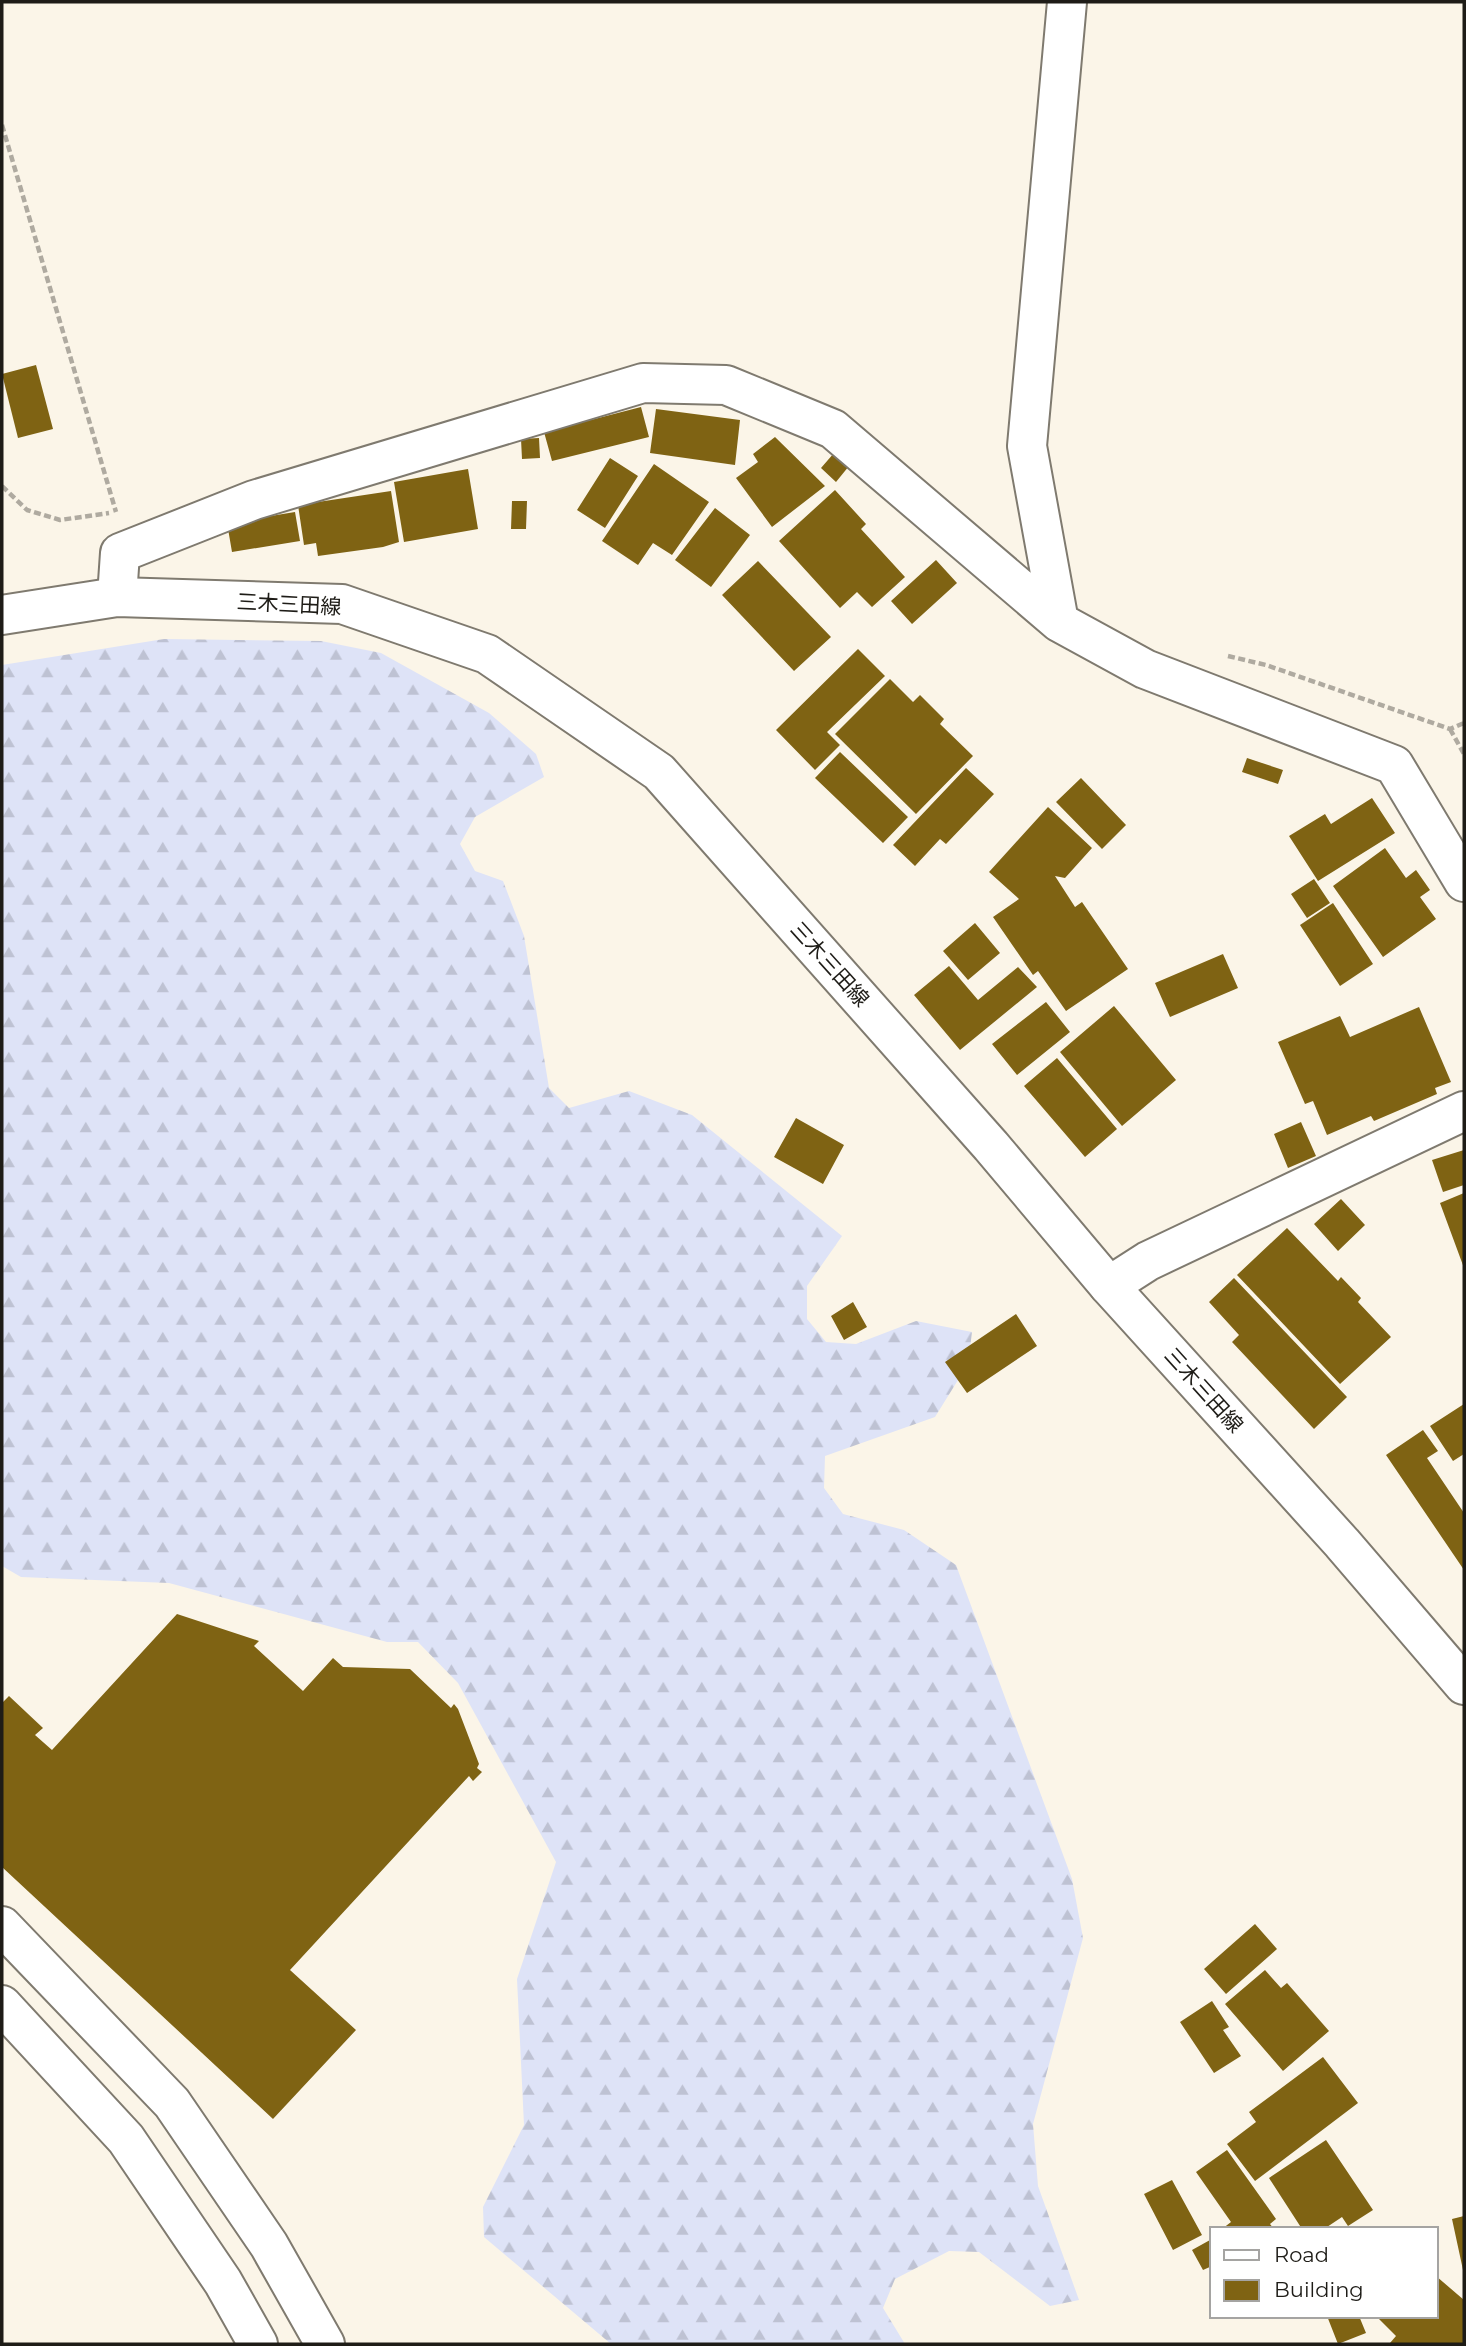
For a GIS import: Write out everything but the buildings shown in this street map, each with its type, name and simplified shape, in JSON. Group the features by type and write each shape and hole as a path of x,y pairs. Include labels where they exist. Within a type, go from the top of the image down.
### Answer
{"street":[{"path":"1059,622 1027,446 1068,2"},
{"path":"117,597 120,553 254,500 643,383 726,385 833,429 1059,622 1145,669 1394,765 1464,882"},
{"name":"三木三田線","path":"2,615 117,597 342,604 487,654 659,772 982,1136 1109,1286 1342,1543 1464,1685"},
{"path":"1109,1286 1148,1261 1464,1111"},
{"path":"2,1926 172,2103 269,2245 325,2344"},
{"path":"2,2005 126,2139 223,2281 258,2344"}],"path":[{"path":"2,125 116,512"},
{"path":"2,486 27,510 60,520 129,510"},
{"path":"1227,656 1266,665 1450,729 1464,754"},
{"path":"1450,729 1464,723"}],"green space":[{"path":"164,639 321,641 381,653 489,713 536,754 544,777 475,817 460,844 475,871 503,881 524,936 549,1088 569,1108 629,1091 692,1115 842,1236 807,1286 807,1319 826,1342 856,1344 916,1321 972,1332 968,1364 935,1417 825,1456 824,1488 843,1514 904,1530 956,1565 1072,1879 1083,1938 1033,2124 1038,2186 1079,2300 1050,2306 979,2252 949,2251 895,2279 883,2308 905,2344 611,2344 484,2237 483,2207 524,2125 517,1979 556,1862 458,1683 418,1642 387,1642 169,1583 21,1577 2,1566 2,665"}]}
